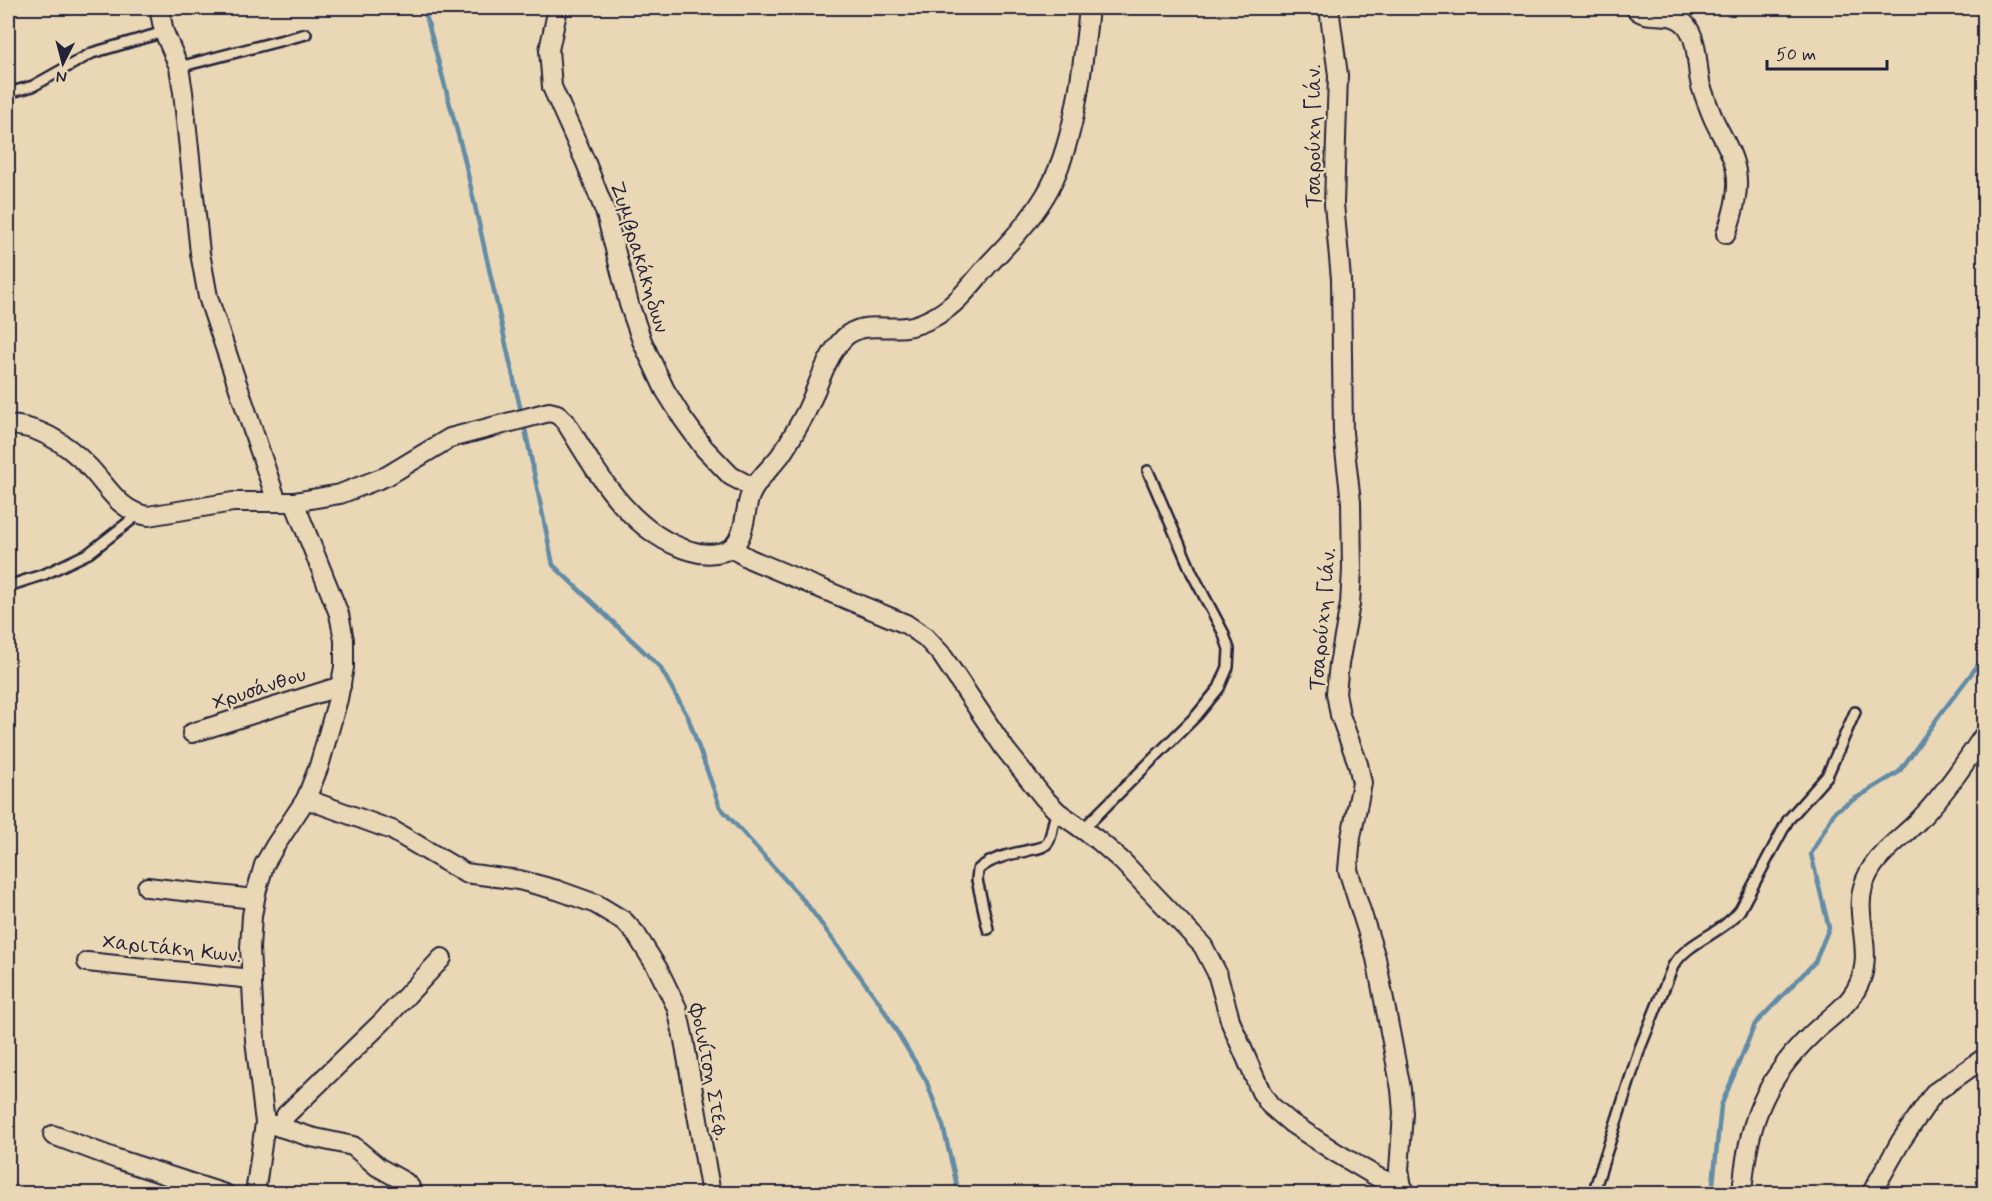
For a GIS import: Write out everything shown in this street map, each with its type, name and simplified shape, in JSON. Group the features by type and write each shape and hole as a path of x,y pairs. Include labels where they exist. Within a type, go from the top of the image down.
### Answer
{"street":[{"path":"159,8 164,32 179,67 189,132 200,253 208,297 285,502 341,623 345,648 341,686 319,766 306,798 270,855 254,899 250,933 255,1040 273,1125 255,1194"},
{"name":"Ζυμβρακάκηδων","path":"558,8 549,50 548,64 552,87 606,214 629,304 642,341 669,398 704,448 731,476 754,488"},
{"path":"8,425 36,430 62,444 88,466 118,502 139,514 158,515 233,502 285,502 325,497 367,485 395,472 450,438 542,412 554,413 562,418 603,481 628,510 655,535 674,545 700,553 720,552 731,548 742,532 748,503 754,488 785,449 814,394 830,357 844,337 865,328 916,325 938,315 956,301 1038,208 1055,177 1068,136 1079,85 1089,8"},
{"name":"Τσαρούχη Γιάν.","path":"1329,8 1338,75 1334,204 1341,279 1343,422 1351,502 1352,570 1350,604 1336,693 1340,715 1358,764 1362,783 1351,837 1348,870 1376,958 1401,1089 1403,1113 1399,1178 1405,1190"},
{"path":"1635,8 1646,15 1672,16 1683,22 1689,30 1706,100 1732,155 1736,170 1735,200 1726,234"},
{"path":"731,548 750,559 906,624 926,637 941,654 1026,777 1058,812 1083,829 1132,871 1203,946 1217,973 1232,1023 1261,1092 1270,1105 1290,1123 1379,1178 1405,1190"},
{"name":"Χρυσάνθου","path":"192,733 341,686"},
{"path":"1742,1194 1745,1162 1755,1119 1773,1077 1811,1034 1840,1010 1859,985 1865,953 1860,902 1863,886 1872,866 1888,846 1920,819 1984,735"},
{"name":"Φοινίτση Στεφ.","path":"306,798 392,830 465,873 519,880 557,890 596,904 624,921 636,934 658,969 677,1008 711,1194"},
{"path":"147,887 254,899"},
{"path":"273,1125 382,1022 442,958"},
{"name":"Χαριτάκη Κων.","path":"87,962 252,979"},
{"path":"1871,1194 1901,1141 1934,1093 1984,1058"},
{"path":"273,1125 311,1137 353,1146 378,1167 408,1183 411,1194"},
{"path":"53,1135 117,1159 225,1194"}],"lane":[{"path":"8,93 33,86 92,53 164,32"},
{"path":"179,67 306,34"},
{"path":"1083,829 1197,715 1219,688 1228,667 1229,649 1223,632 1192,573 1148,471"},
{"path":"8,586 45,574 89,553 139,514"},
{"path":"1593,1194 1640,1048 1673,966 1680,956 1724,926 1740,910 1788,820 1827,776 1856,712"},
{"path":"988,930 977,880 978,870 988,863 1012,854 1044,846 1050,838 1053,819 1058,812"}],"waterway":[{"path":"424,8 464,157 522,416"},
{"path":"524,424 553,565 660,667 688,717 720,807 806,903 879,1002 926,1080 943,1126 959,1194"},
{"path":"1712,1194 1721,1106 1755,1024 1815,962 1829,928 1811,854 1835,811 1899,772 1984,657"}]}
